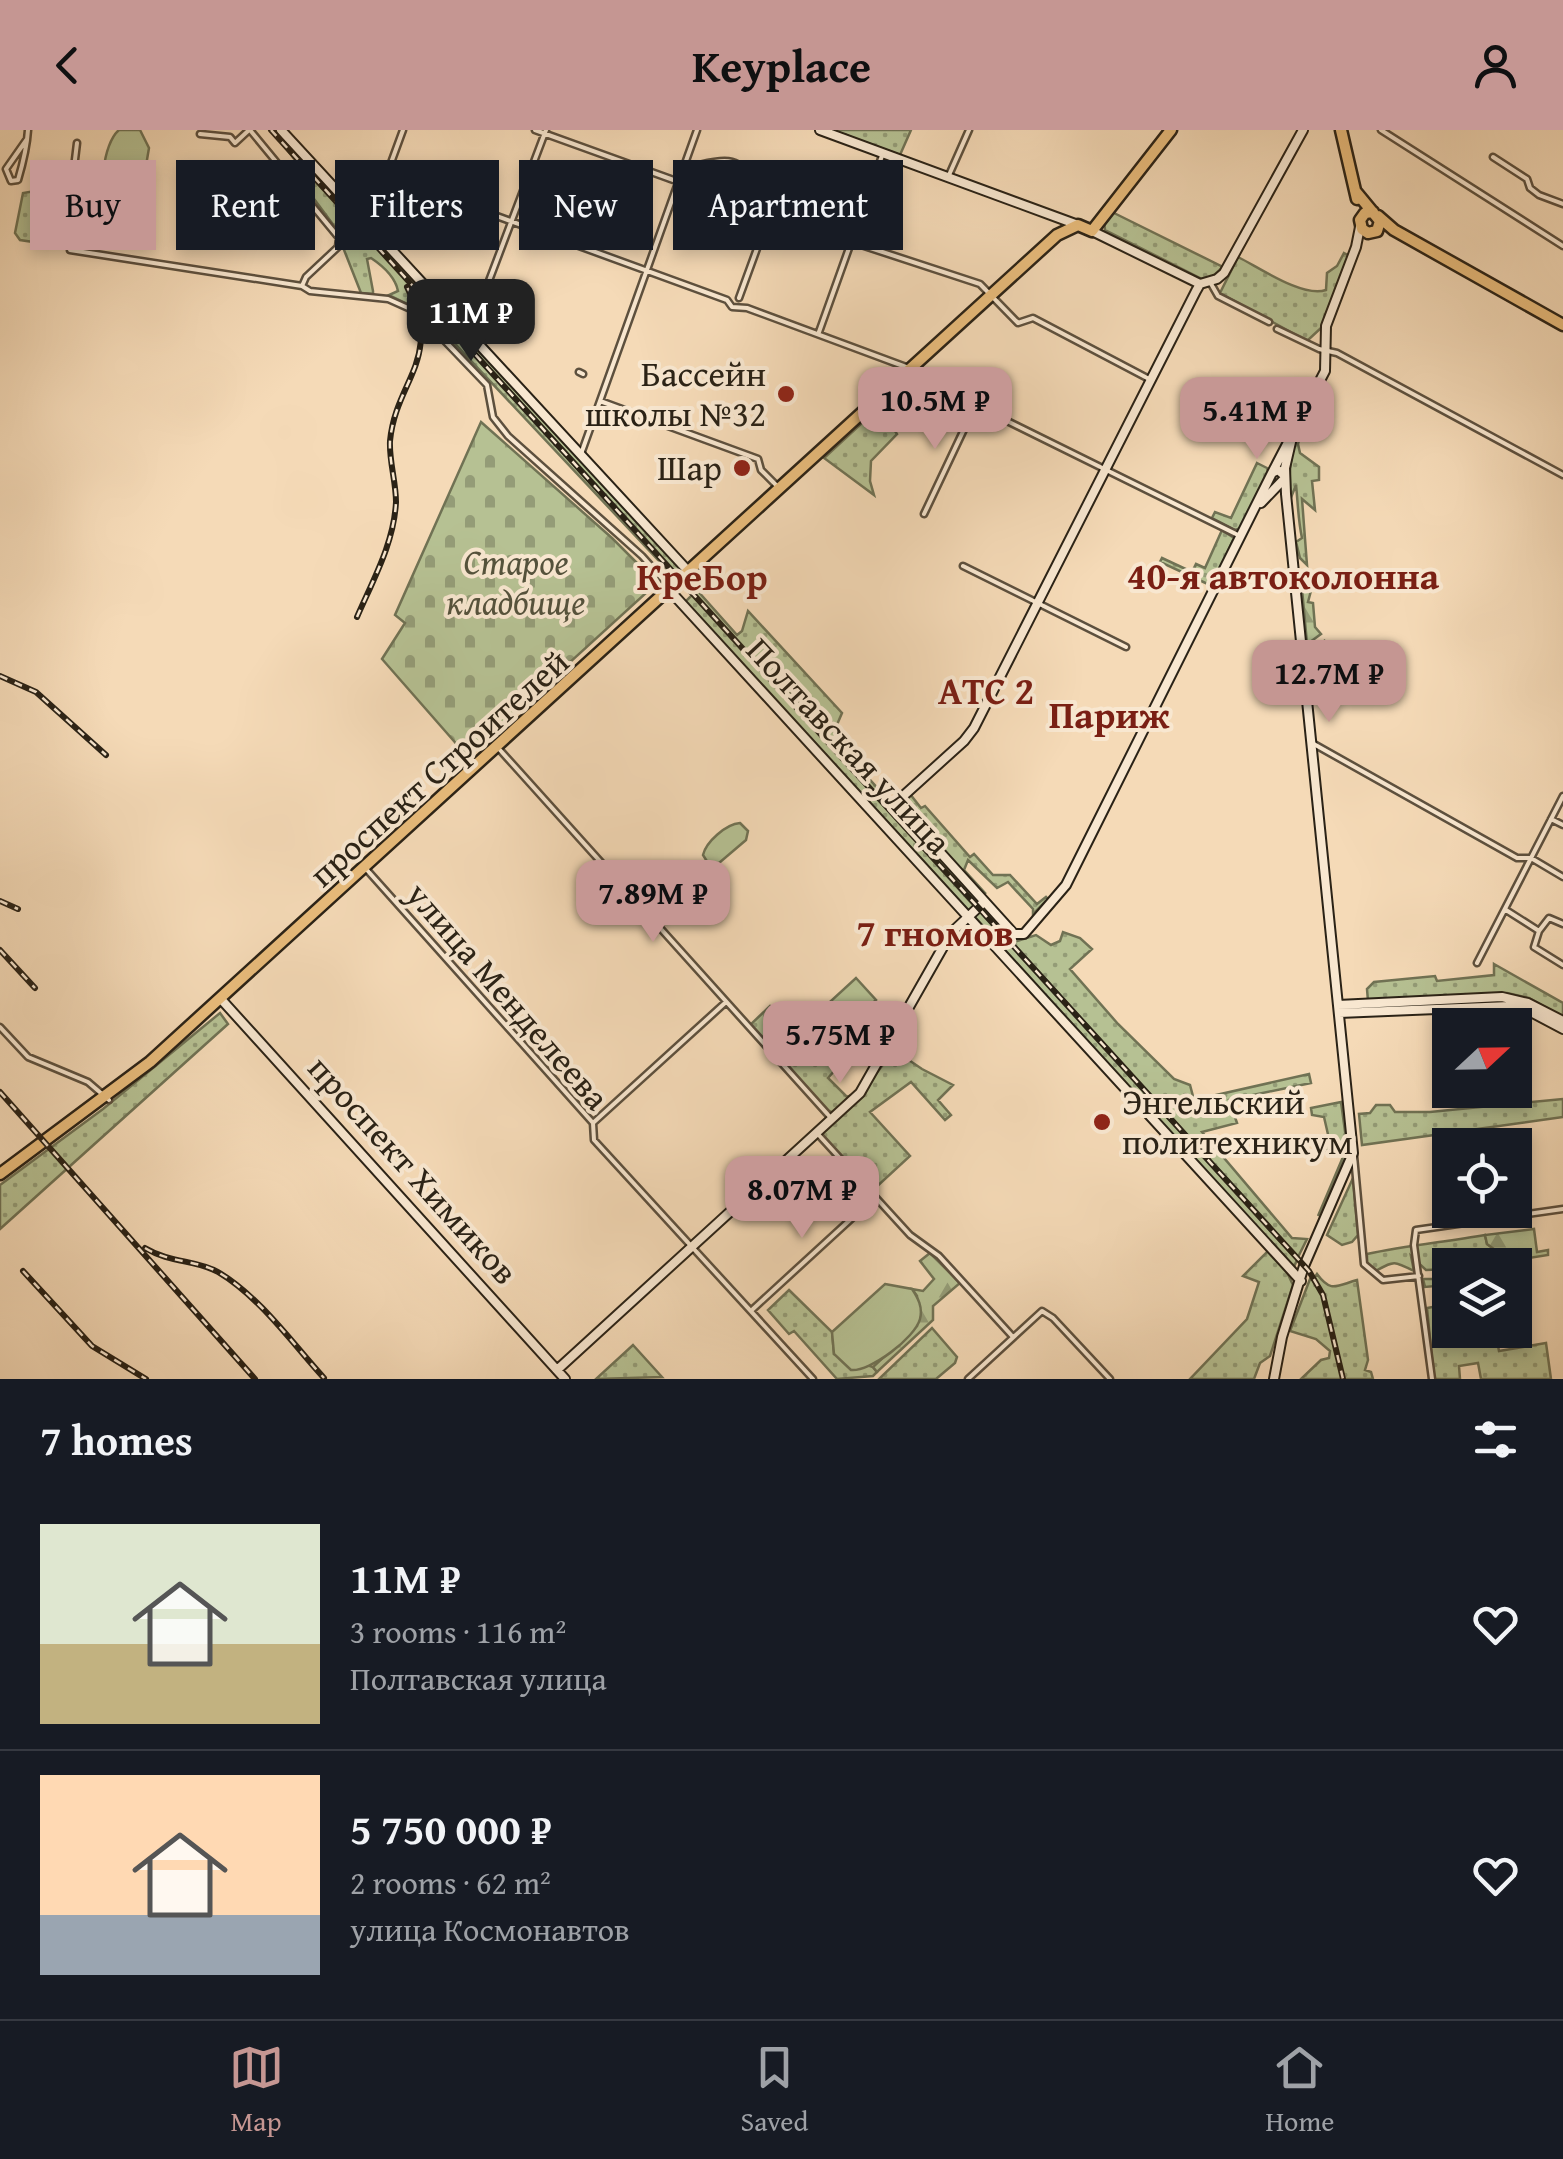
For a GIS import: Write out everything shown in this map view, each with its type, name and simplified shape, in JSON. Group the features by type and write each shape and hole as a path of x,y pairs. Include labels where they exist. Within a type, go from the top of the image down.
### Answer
{"main road":[{"name":"проспект Строителей","path":"0,1177 107,1098 222,1000 993,297 1061,238 1085,228 1171,130"},
{"path":"1341,131 1360,223 1374,232 1394,230"},
{"path":"1356,192 1394,230 1563,325"},
{"path":"1360,223 1364,213 1376,214"},
{"path":"1374,232 1380,225 1376,214"},
{"name":"проспект Строителей","path":"690,573 913,369"}],"street":[{"path":"27,139 6,169 11,181 18,180 27,139 28,130"},
{"path":"200,134 230,137 236,142 249,130 339,238 338,246 306,276 302,286"},
{"path":"281,130 335,188"},
{"path":"392,160 402,130"},
{"path":"535,130 673,180"},
{"path":"687,160 697,130"},
{"path":"820,130 1085,228 1205,283 1218,296 1269,322"},
{"path":"949,175 970,130"},
{"path":"1036,601 1205,283 1224,273 1303,130"},
{"path":"1381,130 1563,246"},
{"path":"469,333 545,132"},
{"name":"Полтавская улица","path":"77,144 70,201 70,250 302,286 310,291 388,300 423,316 488,384 493,416 508,436 642,556 1301,1281"},
{"path":"881,160 883,153"},
{"path":"1493,158 1527,179 1539,195 1563,204"},
{"path":"580,454 673,198"},
{"path":"499,216 726,300 739,298"},
{"path":"726,300 732,307 746,308 913,369 1240,536 1325,371 1326,326 1356,247 1360,223"},
{"path":"1356,247 1374,232"},
{"path":"392,250 690,573"},
{"path":"739,298 757,250"},
{"path":"818,334 849,250"},
{"path":"876,250 980,284 1018,323 1032,318 1151,380"},
{"path":"739,298 746,308"},
{"path":"1277,329 1337,353 1563,475"},
{"path":"600,400 758,459 761,470 779,489"},
{"path":"924,514 976,404"},
{"path":"1291,442 1286,494 1364,1255 1368,1269 1382,1280 1419,1276"},
{"path":"1272,473 1278,470 1285,477"},
{"path":"1249,518 1285,477"},
{"path":"1270,492 1286,494"},
{"name":"Полтавская улица","path":"1036,601 974,728 899,804 1012,932 1024,934 1066,885 1240,536"},
{"path":"963,566 1126,648"},
{"path":"1312,743 1518,858 1531,858 1563,877"},
{"path":"498,749 831,1118"},
{"path":"1477,963 1563,796"},
{"path":"1551,819 1563,825"},
{"name":"улица Менделеева","path":"366,869 593,1123 594,1140 813,1379"},
{"path":"557,1370 860,1093 951,933 984,902"},
{"path":"1505,910 1539,930"},
{"path":"1563,924 1549,918 1539,930 1534,948 1563,964"},
{"path":"1339,1009 1502,997 1528,1002 1561,1024"},
{"name":"проспект Химиков","path":"222,1000 565,1379"},
{"path":"593,1123 726,1002"},
{"path":"0,1028 28,1057 88,1082 107,1098"},
{"path":"816,1132 910,1235 939,1256 1013,1338"},
{"path":"1274,1379 1282,1336 1309,1253 1353,1152"},
{"path":"752,1310 875,1197"},
{"path":"1432,1379 1416,1230 1563,1209"},
{"path":"968,1379 1042,1311 1110,1379"}],"green space":[{"path":"119,130 140,130 149,148 147,160 106,160"},
{"path":"271,130 278,130 306,160 295,160"},
{"path":"832,130 911,130 900,155"},
{"path":"315,170 335,192 335,227 315,200"},
{"path":"30,192 30,241 20,240 15,233 23,193"},
{"path":"1112,212 1223,267 1211,278 1202,279 1105,230 1104,221"},
{"path":"344,250 388,250 683,570 675,578 426,313 389,295 398,291 394,281 371,258 367,259 373,294 361,293"},
{"path":"1344,253 1350,256 1321,328 1307,341 1220,293 1238,257 1294,286 1326,290 1327,273 1337,266"},
{"path":"914,375 971,410 955,426 925,394 908,407 910,413 893,428 897,434 871,461 874,495 824,458"},
{"path":"1306,417 1298,444 1300,453 1319,467 1319,480 1312,481 1315,510 1302,499 1307,565 1300,558 1296,542 1302,538 1296,485 1290,500 1289,488 1294,448"},
{"name":"Старое кладбище","path":"481,422 657,583 467,756 382,659 405,623 395,615"},
{"path":"1257,463 1267,468 1269,475 1241,528 1235,530 1212,518 1215,512 1231,518"},
{"path":"1222,530 1234,538 1212,586 1160,562 1162,558 1192,572 1196,564 1205,568"},
{"path":"1307,571 1331,582 1312,587 1308,602 1313,603 1315,627 1321,634 1310,642 1315,646 1324,641 1327,676 1319,685 1320,693 1312,693 1310,664 1317,668 1317,655 1308,654 1301,578"},
{"path":"696,589 737,635 748,611 842,713 836,727 794,681 785,687 822,728 852,741 843,750 977,898 977,904 789,701 974,906 965,909 683,604 692,595 733,640 693,592"},
{"path":"910,794 970,857 974,854 993,875 1010,875 1037,904 1048,899 1033,914 1033,909 1008,882 997,888 968,860 964,870 985,893 982,895 903,807"},
{"path":"740,823 748,831 746,840 719,863 708,863 703,855 712,839"},
{"path":"985,907 1017,941 1036,935 1051,945 1060,941 1063,932 1080,938 1092,949 1070,969 1174,1079 1190,1085 1194,1100 1309,1074 1311,1083 1229,1100 1237,1123 1202,1132 1292,1238 1307,1239 1298,1257 981,908"},
{"path":"979,910 1297,1260 1293,1269 974,919"},
{"path":"1494,964 1563,1003 1563,1017 1529,998 1507,993 1368,1001 1367,989 1374,982 1494,975"},
{"path":"856,978 876,1000 840,1033 820,1011"},
{"path":"770,1006 781,1018 786,1014 836,1069 828,1078 847,1097 855,1093 834,1113 826,1110 749,1026"},
{"path":"220,1013 228,1024 0,1229 0,1185 103,1109"},
{"path":"894,1050 953,1085 938,1100 951,1115 945,1120 911,1082 870,1112 910,1156 872,1191 819,1133 858,1098"},
{"path":"1563,1099 1563,1117 1484,1128 1432,1128 1432,1135 1362,1145 1359,1114 1370,1113 1376,1105 1390,1105 1395,1112 1430,1112 1532,1108 1532,1102"},
{"path":"1341,1102 1348,1153 1318,1216 1343,1157 1339,1149 1316,1152 1315,1147 1330,1143 1324,1117 1312,1115 1311,1108"},
{"path":"1353,1178 1358,1235 1342,1245 1327,1235"},
{"path":"1534,1229 1537,1252 1548,1250 1548,1255 1532,1257 1532,1248 1492,1248 1485,1235"},
{"path":"1485,1235 1487,1244 1493,1248 1432,1248 1432,1270 1426,1270 1411,1256 1414,1271 1393,1263 1374,1272 1367,1264 1367,1254"},
{"path":"1269,1250 1285,1268 1293,1285 1270,1356 1260,1363 1254,1379 1190,1379 1247,1319 1259,1282 1243,1276"},
{"path":"930,1253 960,1283 933,1306 933,1320 877,1372 873,1367 917,1326 917,1296 912,1289 923,1291 934,1279 920,1261"},
{"path":"1317,1274 1330,1286 1357,1280 1368,1360 1365,1370 1371,1372 1373,1379 1301,1379 1321,1360 1329,1358 1330,1351 1316,1339 1290,1331 1310,1279"},
{"path":"885,1284 912,1289 919,1303 920,1319 910,1335 891,1352 869,1366 851,1370 834,1354 832,1332"},
{"path":"789,1290 832,1332 834,1354 873,1367 877,1372 873,1376 837,1379 794,1331 789,1334 768,1310"},
{"path":"1432,1307 1432,1348 1499,1351 1546,1343 1551,1379 1481,1379 1478,1363 1459,1366 1460,1379 1434,1379 1427,1308"},
{"path":"932,1328 957,1357 955,1363 936,1379 879,1379"},
{"path":"633,1345 662,1377 596,1379"}],"railway":[{"path":"271,130 1309,1271 1323,1295 1343,1379"},
{"path":"357,617 382,561 394,517 396,494 390,441 400,401 415,368 421,333 407,287"},
{"path":"0,676 36,692 106,755"},
{"path":"0,901 18,909"},
{"path":"0,950 35,988"},
{"path":"0,1092 255,1379"},
{"path":"145,1248 210,1268 233,1282 262,1307 324,1378"},
{"path":"23,1271 92,1346 146,1379"}],"place":[{"name":"Бассейн школы №32","path":"786,394"},
{"name":"Шар","path":"742,468"},
{"name":"Энгельский политехникум","path":"1102,1122"}],"district":[{"name":"40-я автоколонна","path":"1283,576"},
{"name":"КреБор","path":"702,577"},
{"name":"АТС 2","path":"986,691"},
{"name":"Париж","path":"1109,715"},
{"name":"7 гномов","path":"935,933"}]}
